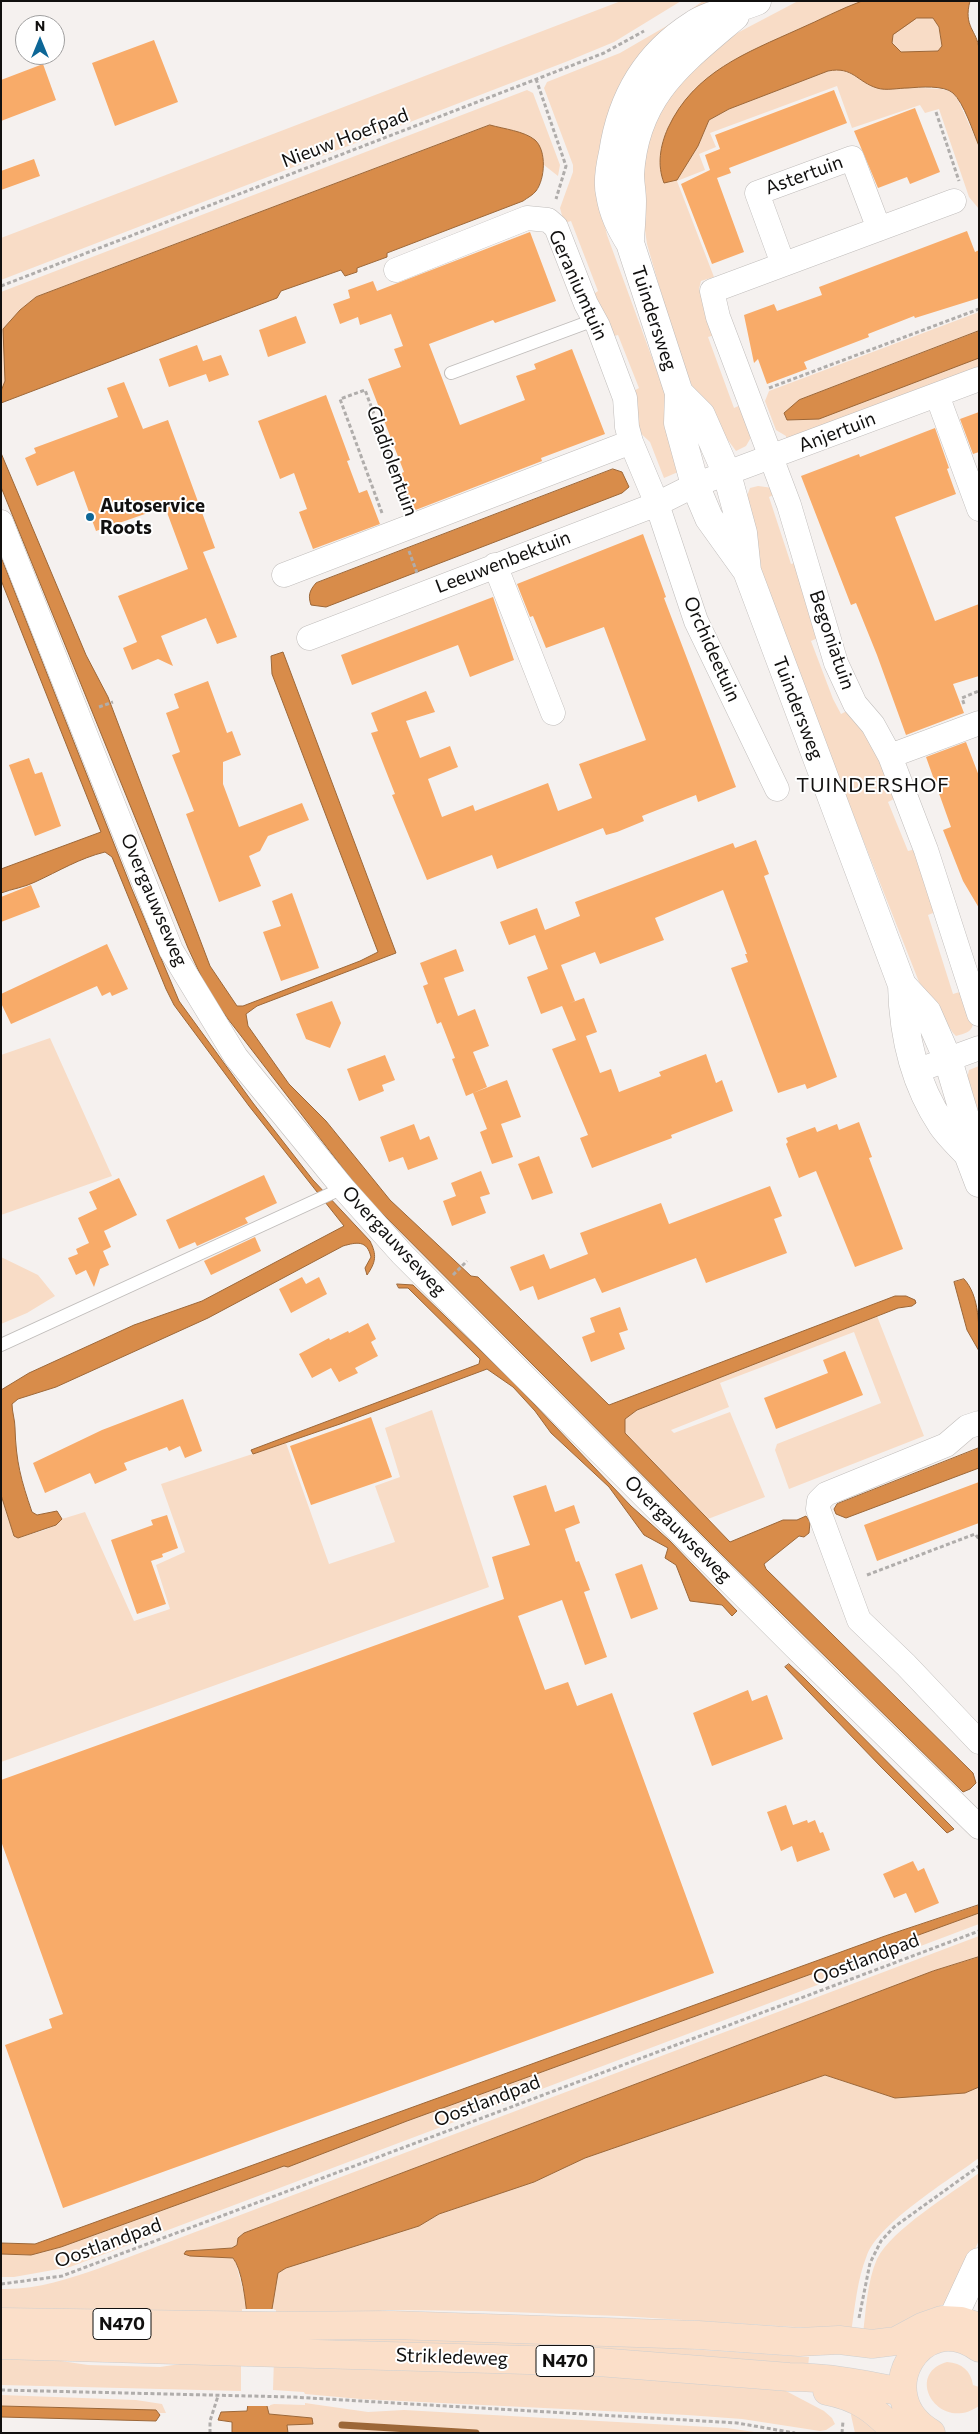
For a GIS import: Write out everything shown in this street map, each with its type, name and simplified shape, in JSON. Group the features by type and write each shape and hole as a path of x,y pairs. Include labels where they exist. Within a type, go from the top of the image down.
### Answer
{"main road":[{"name":"Tuindersweg","path":"747,571 709,518 696,485 678,423 678,392 630,243 632,201 630,175 634,146 640,123 652,99 671,72 752,3"},
{"name":"Tuindersweg","path":"678,392 701,415 727,474 743,533 747,571 902,985 904,1026 916,1071 942,1126 968,1154"},
{"name":"Tuindersweg","path":"902,985 926,1012 948,1060 965,1118 968,1154 979,1184"},
{"path":"930,2433 913,2418 906,2406 902,2392 902,2350 970,2326 979,2262"},
{"name":"Strikledeweg","path":"1,2322 275,2339 849,2380 902,2392"},
{"name":"Strikledeweg","path":"275,2339 431,2327 698,2335 800,2342 839,2340 902,2350"},
{"name":"Strikledeweg","path":"1,2345 242,2338"},
{"name":"Strikledeweg","path":"800,2342 838,2354 882,2360 902,2350"},
{"name":"N470","path":"789,2377 815,2389 846,2395 857,2400 882,2417 897,2433"}],"street":[{"name":"Astertuin","path":"783,264 757,193 852,158 879,229"},
{"path":"783,264 879,229 958,195"},
{"name":"Geraniumtuin","path":"396,270 527,218 548,220 556,227 625,398 627,427 631,442 657,504"},
{"name":"Begoniatuin","path":"783,264 712,291 718,317 790,505 836,663 855,704 873,725 890,756 926,850 979,1014"},
{"name":"Anjertuin","path":"696,485 979,379"},
{"path":"936,395 979,509"},
{"name":"Gladiolentuin","path":"284,575 631,442"},
{"name":"Leeuwenbektuin","path":"309,638 657,504 696,485"},
{"name":"Orchideetuin","path":"657,504 696,621 777,789"},
{"name":"Overgauwseweg","path":"1,522 171,950 236,1056 330,1193 433,1284 795,1647 979,1827"},
{"path":"495,565 553,713"},
{"path":"890,756 979,723"},
{"path":"916,1071 979,1048"},
{"path":"979,1423 967,1427 946,1445 826,1494 819,1501 818,1510 859,1620 906,1665 979,1742"}],"lane":[{"path":"451,374 594,320"},
{"path":"1,1345 330,1193"}],"path":[{"name":"Nieuw Hoefpad","path":"1,286 604,53 650,27"},
{"path":"536,79 566,166 562,186 548,220"},
{"path":"936,112 958,195"},
{"path":"748,396 979,309"},
{"name":"Gladiolentuin","path":"365,390 402,530 340,399 365,390"},
{"path":"402,530 424,593"},
{"path":"451,1278 467,1261"},
{"path":"845,1584 975,1534 978,1541"},
{"name":"Oostlandpad","path":"1,2284 62,2276 979,1931"},
{"path":"855,2342 870,2263 882,2241 894,2227 979,2166"},
{"path":"1,2390 274,2397 737,2423 796,2433"},
{"path":"210,2433 210,2420 218,2396"}],"shaded area":[{"path":"621,1 681,1 614,42 568,61 1,280 1,238"},
{"path":"703,1 718,1 603,218 607,235 666,396 678,472 664,478 650,442 635,428 632,392 639,388 618,335 611,337 592,295 598,291 571,221 564,223 560,208 573,172 573,165 544,88 547,82 620,53 670,24"},
{"path":"798,1 862,1 727,64 693,90 698,146 709,120 729,109 839,68 857,75 868,85 941,89 953,92 979,146 979,209 969,197 939,109 925,113 920,105 852,128 837,86 710,133 716,147 699,154 705,170 677,181 714,277 701,281 699,289 715,335 708,337 734,408 743,404 753,434 746,446 736,451 710,416 684,372 647,244 640,197 650,123 699,57 722,41"},
{"path":"862,1 970,1 968,10 969,23 976,37 979,49 979,146 961,104 949,90 932,87 881,89 849,73 836,70 828,71 729,109 709,120 698,146 677,180 664,183 660,162 663,142 668,128 679,109 692,92 723,66 741,56","holes":["917,18 933,18 939,27 942,46 938,51 901,52 892,43 893,35"]},
{"path":"917,18 933,18 939,27 942,46 938,51 901,52 891,43 893,35"},
{"path":"527,90 533,93 560,165 558,176 544,165 543,156 535,140 230,223 36,297 20,310 4,329 5,381 1,391 1,292"},
{"path":"490,125 525,134 539,145 543,158 541,180 536,191 523,201 387,253 387,257 357,268 357,272 345,276 341,270 281,291 277,298 1,403 1,391 5,381 3,329 20,310 36,297"},
{"path":"979,312 979,370 787,441 786,436 776,430 765,401 769,391"},
{"path":"979,331 979,358 819,419 787,420 784,413 799,400"},
{"path":"1,453 86,655 108,697 210,966 237,1006 243,1006 360,961 378,952 272,674 271,656 283,652 396,953 257,1006 246,1014 248,1026 289,1084 326,1121 390,1200 471,1276 478,1277 609,1405 895,1296 906,1296 915,1300 916,1303 912,1306 898,1308 637,1410 625,1419 625,1433 730,1542 783,1520 797,1520 806,1516 810,1522 809,1533 804,1537 799,1536 764,1564 766,1569 973,1773 976,1783 970,1789 963,1792 715,1548 362,1193 228,1019 208,991 188,948 1,487"},
{"path":"613,469 622,472 629,487 622,493 326,607 311,605 310,594 316,583"},
{"path":"758,486 773,488 776,494 769,497 791,564 799,562 820,637 811,641 833,699 841,714 849,710 873,740 896,798 888,802 908,851 916,849 938,911 928,915 953,994 963,991 973,1024 971,1029 965,1033 956,1036 953,1033 919,982 825,743 758,565 747,496 750,488"},
{"path":"1,557 131,887 179,1001 253,1103 313,1180 370,1241 374,1250 374,1262 367,1275 365,1268 371,1257 367,1248 357,1243 343,1246 208,1318 56,1387 18,1399 12,1404 18,1461 32,1512 37,1515 57,1511 62,1519 56,1525 18,1538 14,1536 1,1495 1,1390 29,1373 134,1325 202,1301 344,1226 249,1106 174,1005 112,857 105,852 78,861 31,884 1,893 1,869 101,832 1,580"},
{"path":"50,1038 112,1176 1,1215 1,1055"},
{"path":"979,1066 979,1135 967,1079 969,1070"},
{"path":"1,1257 38,1275 55,1296 27,1313 1,1324"},
{"path":"964,1279 973,1294 978,1312 979,1351 967,1330 954,1282"},
{"path":"397,1284 413,1285 515,1384 631,1506 670,1541 737,1611 732,1616 722,1605 690,1601 676,1565 665,1558 668,1548 644,1535 609,1487 551,1433 535,1411 513,1387 487,1369 340,1424 253,1454 251,1450 479,1364 480,1359 408,1288 399,1288"},
{"path":"877,1316 924,1436 789,1489 775,1450 777,1444 881,1403 854,1332 720,1383 729,1407 671,1430 674,1433 730,1412 765,1497 708,1519 625,1433 625,1419 637,1410"},
{"path":"432,1410 489,1587 1,1762 1,1495 14,1536 18,1538 45,1530 56,1525 62,1519 85,1512 134,1621 170,1609 156,1565 185,1552 161,1484 286,1443 329,1564 395,1542 375,1486 400,1477 385,1428"},
{"path":"979,1448 979,1468 846,1518 836,1514 834,1509 837,1504"},
{"path":"789,1664 954,1829 947,1833 881,1767 785,1667"},
{"path":"979,1905 979,1913 407,2121 288,2167 284,2166 61,2247 31,2255 1,2254 1,2243 35,2244 885,1936"},
{"path":"979,1913 979,1924 70,2267 14,2277 1,2277 1,2254 31,2255 61,2247 284,2166 288,2167 407,2121"},
{"path":"979,1936 979,1957 933,1971 244,2233 238,2238 237,2245 232,2248 186,2251 190,2256 229,2256 235,2260 248,2309 242,2309 242,2320 1,2315 1,2289 39,2286 100,2268"},
{"path":"979,1957 979,2087 965,2093 895,2098 825,2075 585,2158 534,2182 439,2214 419,2226 286,2268 278,2273 272,2309 267,2406 269,2414 312,2418 313,2424 287,2425 288,2433 232,2433 232,2422 218,2420 221,2412 247,2411 249,2356 243,2287 239,2269 233,2258 190,2256 184,2254 186,2251 232,2248 237,2245 238,2238 244,2233 933,1971"},
{"path":"825,2075 895,2098 965,2093 979,2087 979,2158 917,2202 874,2242 867,2255 861,2274 851,2333 811,2328 620,2316 482,2311 390,2310 275,2320 276,2310 272,2309 278,2273 286,2268 419,2226 439,2214 534,2182 585,2158"},
{"path":"979,2173 979,2240 958,2290 945,2304 922,2313 893,2330 863,2334 867,2296 877,2259 895,2236 908,2224"},
{"path":"288,2334 523,2338 809,2357 808,2367 743,2360 613,2351 288,2344"},
{"path":"1,2352 88,2365 160,2367 227,2357 241,2357 241,2391 1,2385"},
{"path":"274,2358 387,2370 539,2373 688,2381 786,2391 824,2411 832,2418 835,2424 826,2430 820,2431 742,2419 687,2415 360,2399 305,2394 304,2392 273,2390"},
{"path":"947,2362 957,2364 965,2369 973,2385 979,2387 979,2406 964,2413 951,2413 940,2408 932,2399 927,2389 928,2378 934,2368"},
{"path":"1,2395 136,2400 162,2404 166,2413 160,2413 156,2410 1,2406"},
{"path":"305,2403 368,2412 404,2410 727,2428 761,2433 288,2433 287,2425 312,2418 269,2414 267,2406 274,2404 305,2405"},
{"path":"1,2406 156,2410 160,2415 156,2421 1,2417"},
{"path":"852,2407 886,2433 855,2433 851,2415"}],"pier":[{"path":"245,2309 274,2309 270,2406 245,2406"}],"building":[{"path":"154,40 178,102 115,126 92,63"},
{"path":"43,65 56,100 1,121 1,80"},
{"path":"834,90 847,123 729,168 731,173 717,178 744,252 712,264 681,184 710,170 705,155 720,149 715,135"},
{"path":"915,108 940,172 910,184 907,177 878,188 854,131"},
{"path":"34,159 40,176 1,190 1,171"},
{"path":"967,231 975,252 979,250 979,298 915,318 914,316 868,334 869,337 804,362 807,369 767,384 758,359 754,363 744,315 774,304 777,311 822,295 819,287"},
{"path":"530,232 556,301 495,323 493,320 429,344 460,425 525,400 516,376 536,369 534,364 572,349 605,434 541,458 542,461 413,511 399,474 404,472 368,379 401,367 394,349 403,346 391,314 360,325 358,317 340,324 333,304 350,298 348,290 373,281 377,291"},
{"path":"296,316 306,343 268,357 259,330"},
{"path":"197,345 203,361 221,355 229,375 209,382 206,374 169,387 159,359"},
{"path":"124,382 143,429 168,420 215,548 203,552 237,637 217,644 206,618 161,636 173,666 158,659 132,670 123,648 137,642 118,596 188,569 165,507 96,531 74,471 37,486 25,458 36,453 34,448 118,417 107,388"},
{"path":"326,395 350,460 347,461 359,493 367,490 380,524 313,549 299,512 307,509 294,473 280,479 258,421"},
{"path":"979,412 979,452 973,454 960,419"},
{"path":"935,428 956,494 895,517 935,621 979,604 979,676 953,684 964,713 906,735 856,603 851,605 801,476 859,454 860,457"},
{"path":"643,534 666,597 664,598 736,787 698,802 696,795 642,816 644,821 617,832 606,835 603,828 497,869 492,855 427,880 392,795 395,794 371,733 378,731 371,713 426,691 435,712 406,721 420,758 450,746 458,767 428,779 442,817 473,805 475,811 548,783 558,811 592,798 579,764 646,740 604,627 546,648 533,616 530,617 517,584"},
{"path":"493,597 514,660 470,677 458,645 352,685 341,655"},
{"path":"208,681 227,733 232,731 241,755 223,762 223,784 239,827 302,803 309,820 268,836 260,851 249,856 261,886 219,902 186,814 194,811 172,755 180,752 166,713 179,708 174,694"},
{"path":"966,742 979,776 979,908 963,881 943,830 951,827 926,757"},
{"path":"29,758 35,774 42,772 61,826 35,836 9,765"},
{"path":"756,840 769,874 764,876 837,1077 807,1089 805,1084 778,1093 731,968 748,962 745,954 747,954 723,890 655,918 664,940 600,964 595,952 561,965 575,1001 570,1003 584,998 597,1032 586,1036 600,1073 611,1069 619,1092 661,1076 659,1072 706,1054 716,1083 722,1080 733,1111 671,1135 672,1138 592,1168 580,1138 588,1135 552,1049 576,1040 562,1006 541,1014 527,977 548,969 535,935 509,945 500,922 537,908 545,930 580,916 575,902 733,843 735,848"},
{"path":"31,885 40,907 1,922 1,897"},
{"path":"292,893 319,968 281,981 263,932 281,926 272,901"},
{"path":"107,944 128,989 112,996 110,992 102,996 97,986 11,1024 1,1003 1,994"},
{"path":"456,949 464,971 444,978 458,1016 475,1009 489,1046 473,1052 487,1087 466,1096 452,1059 455,1058 441,1022 437,1024 423,986 428,984 420,963"},
{"path":"332,1001 341,1023 330,1048 306,1039 296,1014"},
{"path":"385,1055 395,1080 382,1085 384,1091 359,1101 347,1069"},
{"path":"507,1080 521,1117 501,1124 513,1157 492,1164 480,1132 487,1129 473,1093"},
{"path":"859,1122 872,1157 869,1158 903,1249 855,1267 816,1171 799,1178 786,1144 788,1142 786,1138 815,1127 817,1132 837,1124 839,1130"},
{"path":"414,1124 420,1140 429,1136 438,1159 408,1170 403,1157 389,1162 380,1137"},
{"path":"539,1156 553,1193 532,1200 518,1164"},
{"path":"481,1171 490,1194 480,1197 486,1213 452,1226 443,1201 456,1196 451,1183"},
{"path":"264,1175 277,1203 245,1218 248,1223 197,1246 195,1242 179,1249 166,1220"},
{"path":"119,1178 137,1215 104,1231 111,1247 103,1251 109,1265 100,1269 94,1287 86,1270 76,1275 68,1258 78,1254 76,1249 89,1243 78,1218 97,1209 89,1192"},
{"path":"770,1186 782,1216 774,1219 787,1253 706,1283 696,1258 602,1293 595,1278 538,1300 533,1286 520,1291 510,1267 544,1254 550,1269 588,1254 580,1233 661,1203 669,1224"},
{"path":"255,1237 261,1251 211,1275 204,1261"},
{"path":"302,1277 306,1284 319,1277 327,1294 291,1313 279,1289"},
{"path":"620,1307 628,1330 619,1333 625,1349 591,1362 582,1337 595,1332 590,1318"},
{"path":"368,1323 376,1339 371,1342 378,1356 355,1368 358,1373 339,1382 331,1368 312,1378 299,1354 329,1338 330,1340 348,1331 349,1333"},
{"path":"845,1351 863,1395 776,1429 764,1398 828,1373 823,1360"},
{"path":"183,1399 202,1451 185,1458 180,1446 169,1451 167,1447 124,1463 127,1470 95,1484 90,1473 45,1493 33,1463 102,1430"},
{"path":"371,1417 392,1477 311,1505 290,1446"},
{"path":"979,1482 979,1523 877,1561 864,1525"},
{"path":"546,1485 555,1512 574,1505 580,1523 565,1529 576,1562 579,1561 590,1590 584,1592 607,1657 585,1665 562,1600 518,1616 545,1690 568,1682 577,1706 612,1693 714,1973 63,2208 5,2045 52,2028 49,2019 63,2014 1,1841 1,1780 504,1599 492,1557 530,1545 513,1496"},
{"path":"167,1515 178,1548 162,1554 163,1557 151,1561 166,1604 137,1614 111,1540 153,1525 151,1520"},
{"path":"642,1564 658,1609 631,1619 615,1574"},
{"path":"748,1690 752,1701 767,1695 783,1739 712,1766 693,1713"},
{"path":"786,1805 793,1825 807,1820 808,1823 815,1820 820,1833 823,1832 830,1850 797,1862 792,1846 781,1851 767,1812"},
{"path":"913,1861 918,1871 924,1868 939,1903 915,1913 906,1893 894,1898 883,1874"}],"waterway":[{"path":"342,2425 476,2433"}],"place":[{"name":"Autoservice Roots","path":"90,517"}],"district":[{"name":"TUINDERSHOF","path":"873,785"}]}
